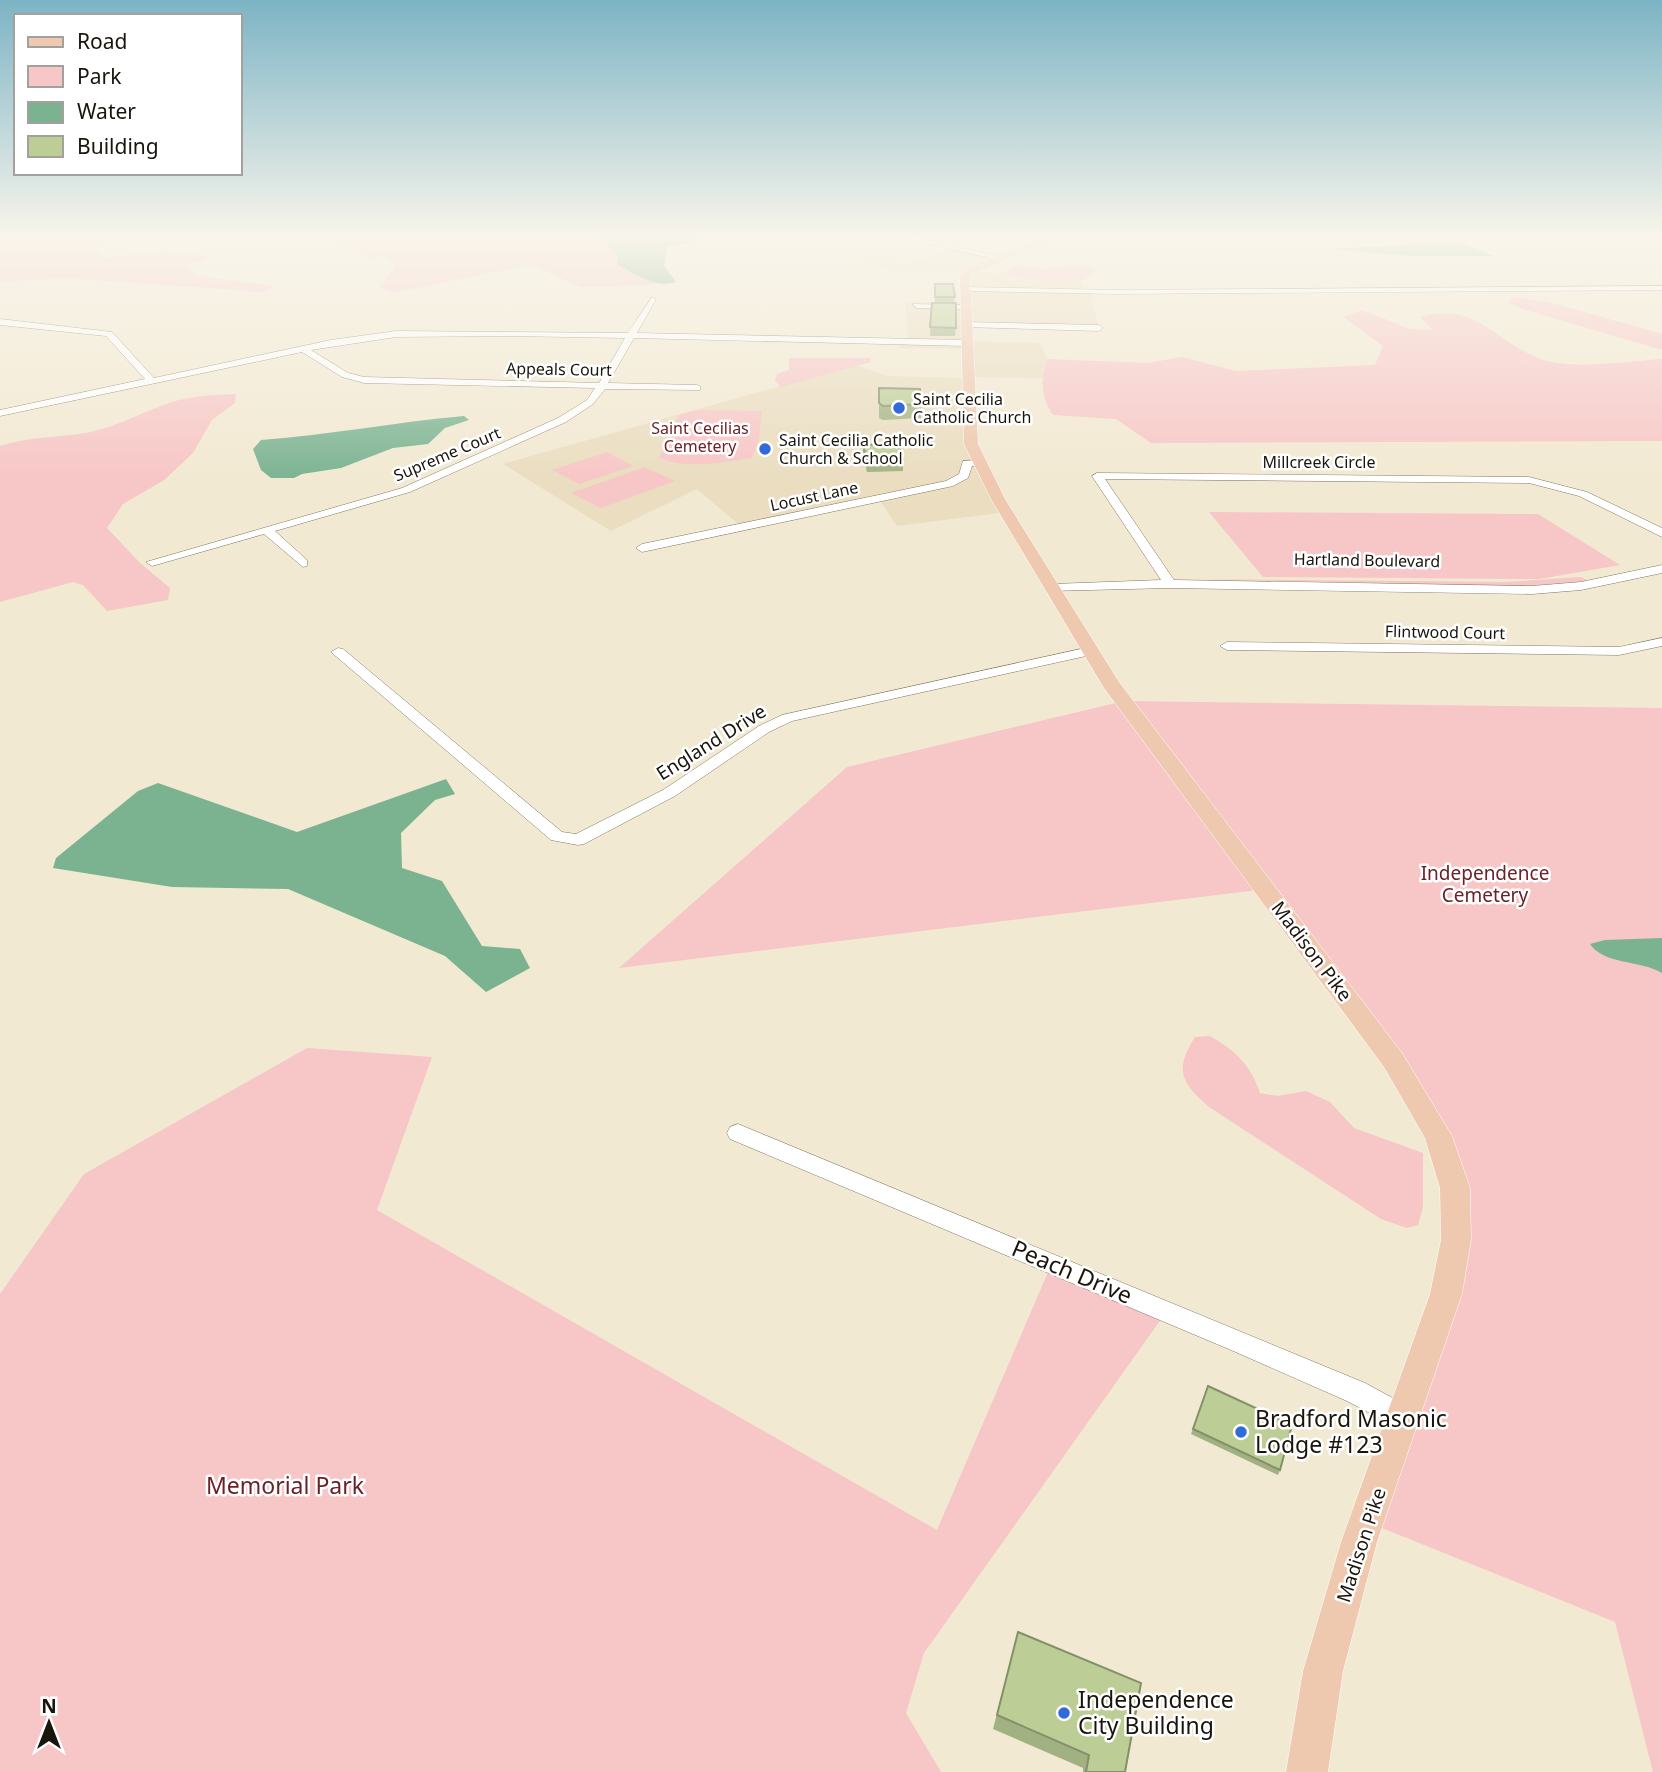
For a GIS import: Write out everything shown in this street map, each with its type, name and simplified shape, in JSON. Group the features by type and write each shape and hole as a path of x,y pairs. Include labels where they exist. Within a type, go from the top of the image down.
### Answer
{"main road":[{"name":"Madison Pike","path":"966,317 969,429 979,463 1061,587 1090,651 1145,731 1393,1060 1438,1136 1455,1188 1456,1240 1446,1294 1359,1542 1323,1671 1307,1772"}],"street":[{"name":"Supreme Court","path":"152,562 419,486 562,420 590,402 641,317"},
{"path":"0,321 109,334 152,381"},
{"path":"71,328 82,323"},
{"path":"966,325 1099,328"},
{"path":"0,413 304,349 372,337 432,332 966,343"},
{"name":"Appeals Court","path":"304,349 345,375 364,380 697,388"},
{"name":"Locust Lane","path":"642,548 949,484 964,477 967,463 979,463"},
{"name":"Millcreek Circle","path":"1168,580 1097,476 1529,480 1583,494 1662,533"},
{"path":"267,530 303,563"},
{"name":"Hartland Boulevard","path":"1061,587 1087,589 1168,580 1539,579 1662,557"},
{"name":"Hartland Boulevard","path":"1168,580 1532,590 1581,586 1662,569"},
{"name":"Flintwood Court","path":"1227,646 1619,651 1662,642"},
{"name":"England Drive","path":"338,653 557,836 578,840 669,793 764,729 787,718 1090,651"},
{"name":"Peach Drive","path":"737,1133 1240,1342 1356,1392 1404,1418"}],"shaded area":[{"path":"906,317 1096,317 1099,328 966,325 966,341 1040,343 1047,359 1042,370 1043,378 967,377 966,349 899,348 901,341 908,341"},
{"name":"Saint Cecilia Catholic Church & School","path":"855,365 888,376 967,378 969,429 1007,512 897,526 879,499 742,527 697,489 611,531 503,464"}],"green space":[{"path":"1344,317 1379,317 1410,329 1432,330 1420,317 1462,317 1484,325 1538,358 1566,364 1662,359 1662,441 1151,443 1116,419 1053,415 1044,395 1042,381 1047,359 1147,363 1182,357 1236,371 1375,365 1383,346"},
{"path":"1548,317 1601,317 1662,334 1662,350"},
{"path":"789,358 870,358 871,362 781,387 775,381 777,374 789,370"},
{"path":"236,394 235,403 212,420 193,453 164,480 123,504 107,528 140,563 170,588 168,600 107,611 83,585 73,582 0,602 0,446 23,440 91,432 179,400"},
{"name":"Saint Cecilias Cemetery","path":"697,410 762,411 759,439 752,458 682,464 659,458 679,415"},
{"path":"607,452 633,466 579,484 552,470"},
{"path":"645,467 675,481 601,508 571,493"},
{"path":"1209,512 1538,514 1620,565 1539,579 1263,577"},
{"path":"1581,577 1588,581 1527,586 1192,579 1506,582"},
{"name":"Independence Cemetery","path":"1124,701 1662,708 1662,1772 1653,1772 1615,1622 1367,1522 1446,1294 1447,1157 1266,889 619,968 847,767"},
{"path":"1210,1036 1241,1060 1252,1074 1260,1093 1278,1096 1306,1091 1330,1102 1354,1128 1423,1153 1423,1207 1418,1225 1407,1228 1381,1219 1199,1098 1184,1075 1184,1058 1195,1037"},
{"name":"Memorial Park","path":"307,1048 432,1057 377,1210 937,1530 1052,1263 1164,1315 924,1653 906,1713 941,1772 0,1772 0,1294 84,1174"}],"water":[{"path":"464,416 469,420 445,428 428,444 393,448 341,468 302,474 294,478 271,478 261,470 253,449 261,440"},
{"path":"446,779 455,794 435,800 401,833 402,868 442,881 482,946 520,949 530,968 486,992 445,956 288,889 172,887 53,868 56,858 138,791 158,783 297,832"},
{"path":"1662,938 1662,973 1604,956 1590,944 1605,940"}],"building":[{"path":"931,317 956,317 956,328 930,327"},
{"path":"879,388 920,389 921,404 883,406 879,403"},
{"path":"898,444 903,459 867,461 863,445"},
{"name":"Bradford Masonic Lodge #123","path":"1208,1386 1292,1425 1280,1470 1193,1429"},
{"name":"Independence City Building","path":"1018,1632 1141,1683 1125,1772 1086,1772 1089,1755 997,1715"}],"place":[{"name":"Saint Cecilia Catholic Church","path":"899,408"},
{"name":"Saint Cecilia Catholic Church & School","path":"765,449"},
{"name":"Bradford Masonic Lodge #123","path":"1241,1432"},
{"name":"Independence City Building","path":"1064,1713"}]}
